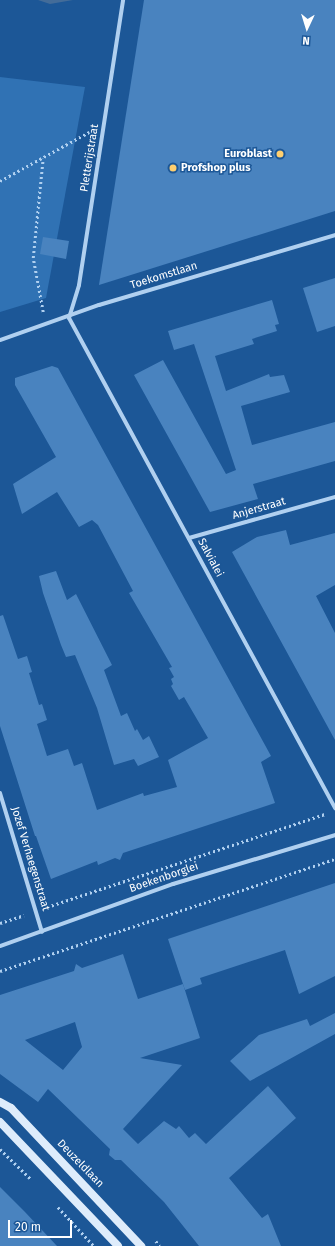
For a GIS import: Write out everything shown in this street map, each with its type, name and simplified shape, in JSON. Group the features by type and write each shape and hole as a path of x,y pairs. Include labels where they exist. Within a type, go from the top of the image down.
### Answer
{"street":[{"name":"Pletterijstraat","path":"69,318 79,285 123,0"},
{"name":"Toekomstlaan","path":"0,340 69,318 99,305 335,235"},
{"name":"Salvialei","path":"69,318 335,808"},
{"name":"Anjerstraat","path":"189,538 335,497"},
{"name":"Jozef Verhaegenstraat","path":"0,793 42,932"},
{"name":"Boekenborglei","path":"0,946 173,884 335,835"},
{"name":"Deuzeldlaan","path":"0,1102 11,1108 141,1246"},
{"path":"0,1122 118,1246"}],"path":[{"path":"0,181 105,122"},
{"path":"43,158 33,258 46,325"},
{"path":"0,923 328,814"},
{"path":"0,972 335,860"},
{"path":"0,1149 36,1183"},
{"path":"57,1206 94,1246"}],"shaded area":[{"path":"38,0 73,0 50,4"},
{"path":"0,77 85,87 46,298 0,312"}],"building":[{"path":"144,0 335,0 335,211 99,285"},
{"path":"43,237 69,241 66,259 40,254"},
{"path":"335,278 335,326 317,332 303,288"},
{"path":"272,300 279,324 275,325 277,331 252,339 254,344 215,356 226,391 269,374 270,377 284,375 290,392 241,406 252,445 335,422 335,461 253,484 258,499 210,512 134,375 163,360 226,474 236,470 194,344 174,350 168,331"},
{"path":"52,366 58,368 271,756 261,762 275,803 123,853 120,860 115,858 98,865 97,861 51,879 35,836 0,726 0,616 3,615 18,659 27,656 32,672 29,673 39,705 42,704 47,720 37,724 47,756 68,749 74,766 82,763 97,810 143,793 144,796 177,787 168,760 208,738 184,697 179,700 171,686 173,684 171,679 174,677 169,668 172,667 129,593 133,591 98,525 92,520 79,527 57,492 22,514 13,484 56,457 15,385 15,378"},
{"path":"286,530 290,545 335,533 335,585 316,596 335,633 335,740 232,552 257,537"},
{"path":"56,571 67,600 76,594 112,665 104,670 121,716 127,713 135,731 137,729 143,740 149,736 159,757 138,766 134,759 114,765 97,708 75,655 66,657 43,593 39,576"},
{"path":"335,883 335,976 299,994 285,950 200,978 202,984 185,990 168,939"},
{"path":"123,954 138,999 183,984 200,1038 140,1058 182,1065 123,1129 138,1144 164,1121 176,1129 179,1126 189,1138 195,1133 206,1144 268,1086 296,1118 229,1178 262,1218 268,1214 281,1246 199,1246 164,1202 121,1160 115,1160 109,1155 110,1149 48,1089 38,1102 0,1074 0,995 74,971 76,964 82,968","holes":["75,1022 82,1047 63,1070 25,1040"]},
{"path":"335,1013 335,1034 250,1081 230,1061 259,1035 307,1019 310,1026"},
{"path":"0,1187 25,1212 57,1246 0,1246"}],"place":[{"name":"Euroblast","path":"280,154"},
{"name":"Profshop plus","path":"173,168"}]}
